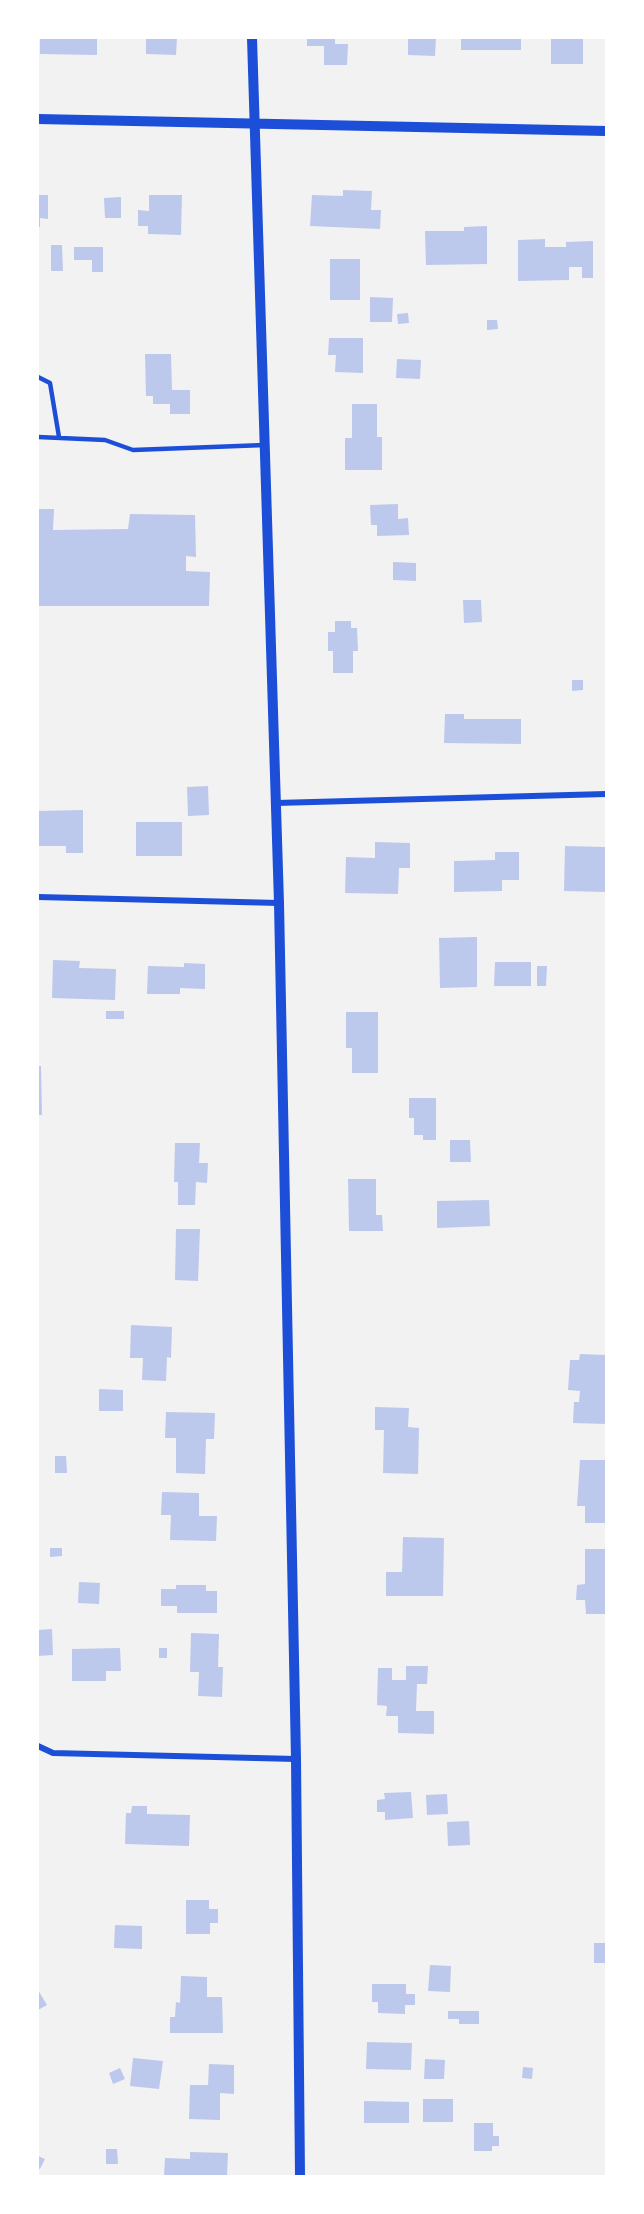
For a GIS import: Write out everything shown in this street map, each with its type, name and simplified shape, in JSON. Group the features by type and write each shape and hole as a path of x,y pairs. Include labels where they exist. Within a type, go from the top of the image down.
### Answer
{"street":[{"path":"252,38 279,903 296,1759 300,2176"},
{"path":"38,119 606,131"},
{"path":"276,803 606,794"},
{"path":"38,897 279,903"},
{"path":"38,1746 53,1753 296,1759"}],"lane":[{"path":"38,377 50,383 59,437"},
{"path":"38,437 105,440 133,450 265,446"}],"building":[{"path":"40,38 97,38 97,55 40,54"},
{"path":"146,38 177,38 176,55 146,54"},
{"path":"307,38 335,38 335,44 348,44 347,65 324,65 324,46 307,46"},
{"path":"408,38 436,38 435,56 408,55"},
{"path":"461,38 521,38 521,50 461,50"},
{"path":"551,38 583,38 583,64 551,64"},
{"path":"343,190 372,191 371,210 381,210 380,229 310,226 312,195 343,196"},
{"path":"38,195 48,195 48,219 40,218 40,227 38,227"},
{"path":"149,195 182,195 181,235 148,234 148,226 138,226 138,210 149,211"},
{"path":"121,197 121,218 105,218 104,198"},
{"path":"487,226 487,264 426,265 425,231 464,231 464,227"},
{"path":"545,239 545,247 566,247 566,242 593,241 593,278 582,278 582,267 569,267 569,280 518,281 518,240"},
{"path":"51,245 62,245 63,271 51,271"},
{"path":"74,247 103,247 103,272 92,272 92,260 74,260"},
{"path":"330,259 360,259 360,300 330,300"},
{"path":"370,297 393,298 392,322 370,322"},
{"path":"408,313 409,323 398,324 397,314"},
{"path":"487,320 497,320 498,329 487,330"},
{"path":"329,338 363,338 363,373 335,372 336,355 328,355"},
{"path":"145,354 171,354 172,390 190,390 190,414 170,414 170,404 153,404 153,396 146,396"},
{"path":"397,359 421,360 420,379 396,378"},
{"path":"352,404 377,404 377,437 382,437 382,470 345,470 345,438 352,438"},
{"path":"398,504 398,519 408,518 409,535 377,536 377,525 371,525 370,505"},
{"path":"38,509 54,509 53,530 128,529 130,514 195,515 196,557 186,556 186,571 210,572 209,606 38,606"},
{"path":"393,562 416,563 416,581 393,580"},
{"path":"463,600 481,600 482,622 464,623"},
{"path":"335,621 351,621 351,628 357,628 358,651 353,651 353,673 333,673 333,651 328,651 328,632 335,632"},
{"path":"572,680 583,680 583,690 572,691"},
{"path":"445,714 464,714 464,719 521,719 521,744 444,743"},
{"path":"208,786 209,815 188,816 187,787"},
{"path":"83,810 83,853 66,853 66,846 38,846 38,811"},
{"path":"136,822 182,822 182,856 136,856"},
{"path":"375,842 410,843 410,868 399,868 398,894 345,893 346,857 375,858"},
{"path":"565,846 606,847 606,892 564,891"},
{"path":"495,852 519,852 519,880 502,880 502,891 454,892 454,861 495,860"},
{"path":"477,937 477,987 440,988 439,938"},
{"path":"53,960 80,961 79,968 116,969 115,1000 52,998"},
{"path":"495,962 531,962 531,986 494,986"},
{"path":"184,963 205,964 205,989 180,988 180,994 147,994 148,966 184,967"},
{"path":"537,966 547,966 546,986 537,986"},
{"path":"106,1011 124,1011 124,1019 106,1019"},
{"path":"346,1012 378,1012 378,1073 352,1073 352,1048 346,1048"},
{"path":"38,1066 41,1066 42,1115 38,1115"},
{"path":"409,1098 436,1098 436,1140 423,1140 423,1135 414,1135 414,1118 409,1118"},
{"path":"450,1140 470,1140 471,1162 450,1162"},
{"path":"175,1143 200,1143 199,1163 208,1163 207,1183 196,1182 195,1205 178,1205 178,1182 174,1182"},
{"path":"348,1179 376,1179 376,1215 382,1215 383,1231 349,1231"},
{"path":"489,1200 490,1226 437,1228 437,1201"},
{"path":"176,1229 200,1229 198,1281 175,1280"},
{"path":"131,1325 172,1327 171,1358 167,1357 166,1381 142,1380 143,1358 130,1358"},
{"path":"580,1354 606,1355 606,1424 573,1423 574,1402 579,1402 580,1391 568,1390 570,1360 579,1360"},
{"path":"99,1389 123,1390 123,1411 99,1411"},
{"path":"375,1407 409,1408 408,1427 419,1428 418,1474 383,1473 384,1430 375,1430"},
{"path":"166,1412 215,1413 214,1439 206,1439 205,1474 176,1473 176,1438 165,1438"},
{"path":"55,1456 66,1456 67,1473 55,1473"},
{"path":"580,1460 606,1460 606,1523 585,1523 585,1506 577,1506"},
{"path":"162,1492 199,1493 199,1516 217,1516 216,1541 170,1540 171,1515 161,1515"},
{"path":"403,1537 444,1538 443,1596 386,1596 386,1572 402,1572"},
{"path":"50,1548 62,1548 62,1556 50,1557"},
{"path":"585,1549 606,1549 606,1614 586,1614 585,1600 576,1600 577,1585 585,1584"},
{"path":"79,1582 100,1583 99,1604 78,1603"},
{"path":"176,1585 206,1585 206,1591 217,1591 217,1613 177,1613 177,1606 161,1606 161,1589 176,1589"},
{"path":"52,1629 53,1655 38,1656 38,1630"},
{"path":"191,1633 219,1634 218,1667 223,1667 222,1697 198,1696 199,1672 190,1672"},
{"path":"120,1648 121,1671 106,1671 106,1681 72,1681 72,1649"},
{"path":"159,1648 167,1648 167,1658 159,1658"},
{"path":"406,1666 428,1666 427,1684 417,1684 416,1711 434,1711 434,1734 398,1733 398,1716 386,1716 387,1706 377,1705 378,1668 392,1668 392,1680 406,1680"},
{"path":"411,1792 413,1818 385,1820 385,1812 377,1812 377,1800 385,1799 384,1793"},
{"path":"447,1794 448,1814 427,1815 426,1795"},
{"path":"132,1806 147,1806 147,1814 190,1815 189,1846 125,1844 126,1813 131,1813"},
{"path":"469,1821 470,1845 448,1846 447,1822"},
{"path":"186,1900 209,1900 209,1909 218,1909 218,1923 210,1923 210,1934 186,1934"},
{"path":"115,1925 142,1926 142,1949 114,1948"},
{"path":"594,1943 606,1943 606,1963 594,1963"},
{"path":"430,1965 451,1966 450,1992 428,1991"},
{"path":"181,1976 207,1977 207,1997 222,1997 223,2033 170,2033 170,2017 175,2017 176,2002 180,2003"},
{"path":"372,1984 406,1984 406,1994 415,1994 415,2005 405,2005 405,2014 378,2013 378,2002 372,2002"},
{"path":"38,1990 47,2005 38,2010"},
{"path":"448,2011 479,2011 479,2024 459,2024 459,2019 448,2019"},
{"path":"367,2042 412,2043 411,2070 366,2069"},
{"path":"133,2058 163,2061 159,2089 130,2086"},
{"path":"425,2059 445,2060 444,2079 424,2079"},
{"path":"209,2064 234,2065 234,2094 220,2093 220,2120 189,2119 190,2085 208,2085"},
{"path":"523,2067 533,2068 532,2079 522,2078"},
{"path":"120,2068 125,2079 113,2084 109,2073"},
{"path":"423,2099 453,2099 453,2122 423,2122"},
{"path":"364,2101 409,2102 409,2123 364,2123"},
{"path":"474,2123 493,2123 493,2136 499,2136 499,2146 492,2146 492,2151 474,2151"},
{"path":"106,2149 117,2149 118,2164 106,2164"},
{"path":"190,2152 228,2153 227,2176 164,2176 165,2158 190,2159"},
{"path":"38,2156 45,2159 40,2169 38,2168"}]}
